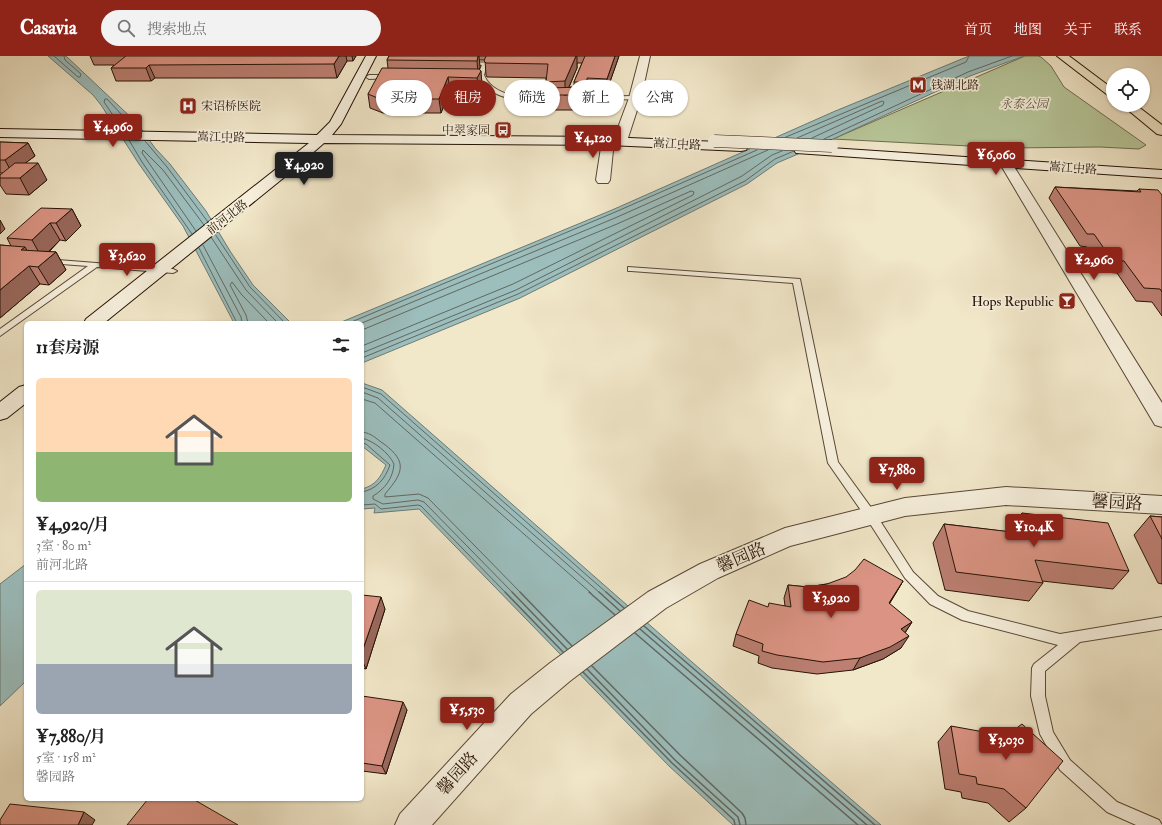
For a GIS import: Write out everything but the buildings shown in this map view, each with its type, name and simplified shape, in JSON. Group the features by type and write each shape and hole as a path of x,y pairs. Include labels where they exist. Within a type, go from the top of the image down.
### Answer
{"main road":[{"name":"前河北路","path":"95,321 175,264 242,211 270,198 336,134 335,124 371,56"},
{"path":"352,116 379,56"},
{"path":"639,80 645,56"},
{"path":"1062,56 1106,89"},
{"path":"1075,56 1106,80"},
{"path":"617,139 632,105"},
{"path":"1150,111 1162,120"},
{"path":"1137,112 1162,131"},
{"name":"嵩江中路","path":"0,128 153,134 336,134 617,139 1162,167"},
{"name":"嵩江中路","path":"0,133 79,132"},
{"name":"嵩江中路","path":"1004,160 1162,174"},
{"name":"前河北路","path":"112,321 175,264"},
{"path":"0,396 24,378"},
{"path":"0,413 24,394"}],"street":[{"path":"603,180 617,139"},
{"path":"1004,160 1162,420"},
{"name":"馨园路","path":"411,825 521,704 560,672 657,600 709,571 785,538 905,507 1006,496 1162,504"}],"lane":[{"path":"463,63 507,64"},
{"path":"482,78 481,75 485,63"},
{"path":"369,77 399,78"},
{"path":"474,78 482,78 494,89 505,96 518,99 561,99"},
{"path":"37,260 95,265 175,264"},
{"path":"0,333 95,265"},
{"path":"631,269 797,281 833,463 871,516 909,575 934,600 966,616 1060,640 1162,623"},
{"path":"1077,637 1039,668 1038,696 1047,734 1065,765 1112,807 1154,825"}],"green space":[{"name":"永泰公园","path":"1025,56 1041,57 1051,66 1064,87 1146,145 1139,149 1100,147 1008,148 833,139"}],"water":[{"path":"48,56 66,56 137,123 155,148 170,164 206,211 253,285 289,321 233,321 183,226 93,95"},
{"path":"969,56 1024,56 970,76 777,163 747,184 520,298 364,362 364,321 344,321 612,210 833,112"},
{"path":"364,384 382,390 685,656 881,825 733,825 669,766 419,509 374,513 375,508 364,509 364,488 377,480 382,474 386,465 364,448"},
{"path":"24,566 24,683 0,706 0,584"}],"place":[{"name":"钱湖北路","path":"918,85"},
{"name":"宋诏桥医院","path":"188,106"},
{"name":"中翠家园","path":"503,130"},
{"name":"Hops Republic","path":"1067,301"}]}
